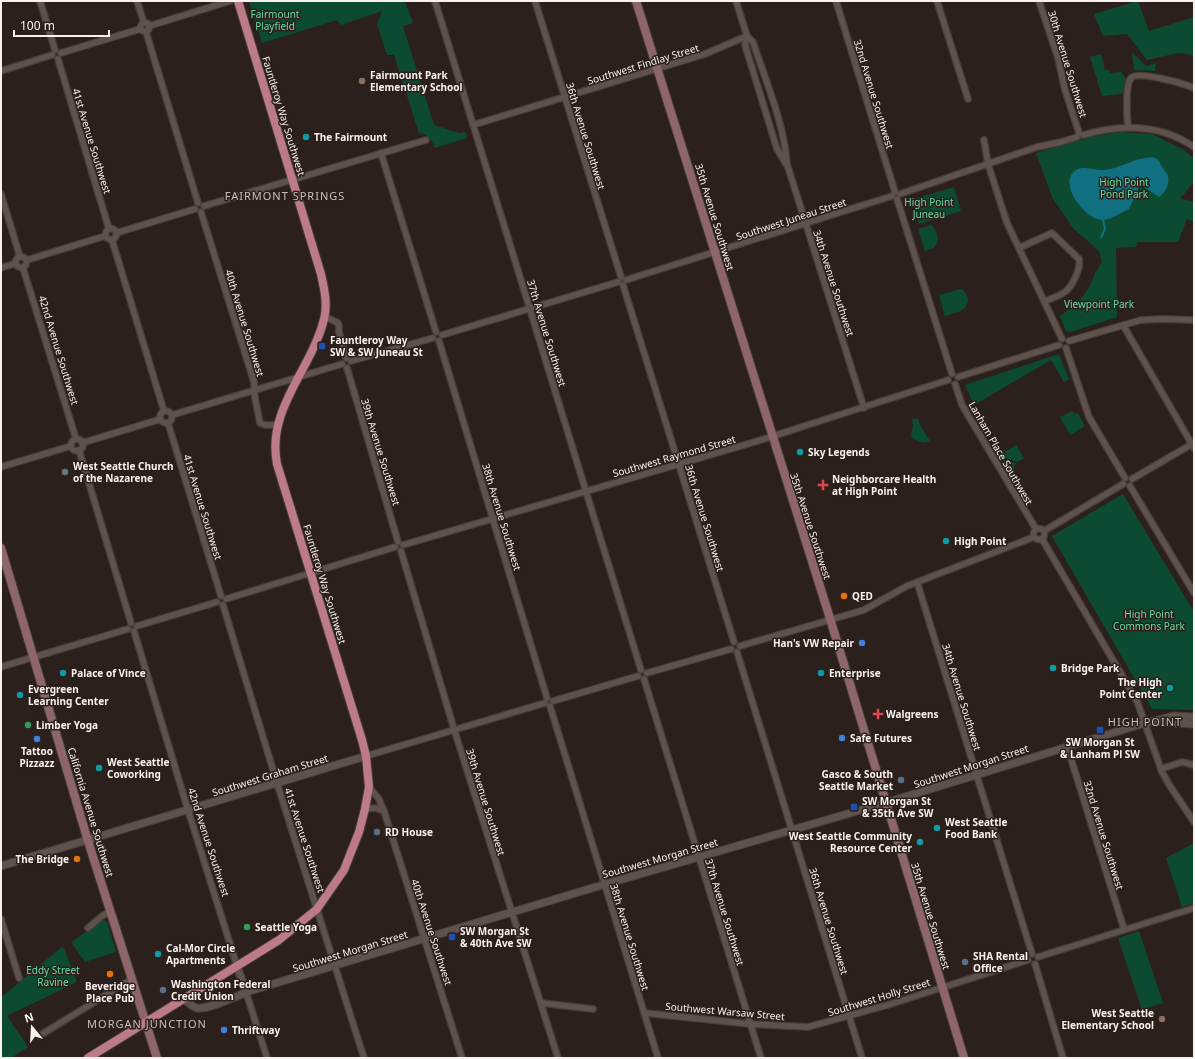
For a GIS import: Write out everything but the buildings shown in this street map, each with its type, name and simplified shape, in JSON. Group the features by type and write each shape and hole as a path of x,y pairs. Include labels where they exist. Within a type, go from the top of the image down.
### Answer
{"main road":[{"name":"Fauntleroy Way Southwest","path":"88,1058 279,940 317,909 344,870 359,832 369,787 366,756 357,723 277,464 275,451 277,425 287,399 317,339 324,316 326,300 321,274 238,1"},
{"name":"35th Avenue Southwest","path":"636,1 830,620 964,1058"},
{"name":"California Avenue Southwest","path":"1,548 88,841 157,1058"}],"street":[{"path":"40,1 55,50"},
{"path":"137,1 198,203"},
{"path":"52,55 54,59 58,59 61,53 140,29 141,25 146,27 230,1"},
{"name":"37th Avenue Southwest","path":"435,1 761,1058"},
{"name":"36th Avenue Southwest","path":"535,1 734,642"},
{"name":"34th Avenue Southwest","path":"736,1 747,36 753,42 775,109 786,149 787,164 864,408"},
{"name":"32nd Avenue Southwest","path":"836,1 952,374"},
{"path":"937,1 968,99"},
{"name":"30th Avenue Southwest","path":"1039,1 1058,58 1065,90 1080,135"},
{"name":"Southwest Findlay Street","path":"473,125 705,54 747,36"},
{"name":"34th Avenue Southwest","path":"747,36 745,45 777,149 787,164"},
{"path":"55,50 59,50 61,53"},
{"path":"1,71 52,55 52,52 55,50"},
{"name":"41st Avenue Southwest","path":"58,59 109,229"},
{"path":"1128,127 1127,96 1129,83 1133,76 1170,81 1194,88"},
{"name":"Southwest Juneau Street","path":"442,335 715,252 896,195 1036,147 1061,142 1080,135 1128,127 1156,130 1176,137 1194,147"},
{"path":"204,206 381,152 426,140"},
{"path":"984,140 988,164 1007,223 1062,339"},
{"path":"381,152 436,332 433,338"},
{"path":"1,194 20,257"},
{"path":"198,203 202,203 204,206"},
{"path":"195,209 195,205 198,203"},
{"path":"116,233 195,209 198,212 201,212 204,210 204,206"},
{"name":"40th Avenue Southwest","path":"201,212 254,382 255,398 260,423 265,425 277,425"},
{"path":"105,236 105,232 109,229 114,229 116,233"},
{"path":"112,240 115,238 116,233"},
{"path":"1019,248 1052,233 1079,259 1080,263 1078,268 1066,291 1045,301"},
{"path":"105,236 112,240 164,411 161,414 161,419"},
{"path":"20,257 24,257 27,260 105,236"},
{"path":"1,268 16,263 16,260 20,257"},
{"path":"16,263 18,267 23,268 26,265 27,260"},
{"name":"42nd Avenue Southwest","path":"23,268 76,439"},
{"path":"172,415 298,377 351,365 339,332 338,323 324,316"},
{"path":"1062,339 1066,338 1069,341 1141,320 1162,318 1194,320"},
{"path":"1122,325 1193,445 1132,479 1129,477 1125,478"},
{"path":"344,366 342,360 348,360 433,338 435,341 439,341 442,339 442,335 440,332 436,332"},
{"path":"958,377 958,382 955,384 950,384 948,376 952,374 955,374 958,377 1059,345 1062,339"},
{"name":"38th Avenue Southwest","path":"439,341 658,1058"},
{"path":"1066,348 1069,346 1069,341"},
{"path":"1059,345 1062,348 1066,348"},
{"path":"1066,348 1089,416 1125,478"},
{"name":"39th Avenue Southwest","path":"344,366 399,545 397,550 401,551 454,729 558,1058"},
{"name":"Southwest Raymond Street","path":"1,667 399,545 772,437 948,380"},
{"name":"Lanham Place Southwest","path":"955,384 962,405 1036,530"},
{"path":"164,411 170,412 172,415"},
{"path":"161,419 168,423 172,419 172,415"},
{"path":"82,443 161,419"},
{"name":"41st Avenue Southwest","path":"168,423 277,783 364,1058"},
{"path":"1,467 71,446 72,442 76,439 79,439 82,443"},
{"path":"71,446 74,450 78,450 82,448 82,443"},
{"name":"42nd Avenue Southwest","path":"78,450 188,810 267,1058"},
{"path":"1044,531 1123,484 1125,478"},
{"path":"1130,486 1132,484 1132,479"},
{"path":"1123,484 1127,487 1130,486"},
{"path":"1130,486 1194,593"},
{"path":"1034,537 1033,532 1036,530 1040,528 1044,531"},
{"path":"1042,539 1044,536 1044,531"},
{"path":"1034,537 1037,540 1042,539"},
{"path":"740,646 864,610 907,586 1034,537"},
{"path":"1042,539 1137,701 1161,769 1170,786 1194,822"},
{"name":"34th Avenue Southwest","path":"917,582 1032,954"},
{"path":"734,642 738,642 740,646 740,649 737,652 731,649 731,645 734,642"},
{"name":"Southwest Graham Street","path":"1,866 88,841 454,729 731,649"},
{"name":"36th Avenue Southwest","path":"737,652 862,1058"},
{"path":"1145,723 1174,716 1194,717"},
{"path":"1145,723 1168,722 1194,724"},
{"name":"Southwest Morgan Street","path":"184,999 194,1007 202,1008 239,996 246,992 605,884 885,803 1145,723"},
{"name":"32nd Avenue Southwest","path":"1067,746 1124,929"},
{"path":"1161,769 1182,762 1194,765"},
{"name":"40th Avenue Southwest","path":"369,787 379,799 384,811 462,1058"},
{"path":"365,809 376,808 384,811"},
{"path":"1035,964 1031,964 1028,960 1032,954 1038,957 1194,908"},
{"path":"88,928 102,916 111,911"},
{"path":"1,919 19,978"},
{"path":"1038,957 1038,961 1035,964 1063,1058"},
{"name":"Southwest Holly Street","path":"804,1027 849,1016 1028,960"},
{"path":"39,1036 132,979"},
{"path":"541,1003 593,1008"},
{"name":"Southwest Warsaw Street","path":"644,1013 750,1024 804,1027"}],"green space":[{"name":"Fairmount Playfield","path":"249,1 401,1 406,4 413,23 403,26 434,125 459,133 466,132 467,138 435,148 429,138 419,133 394,55 387,55 377,24 382,11 341,25 337,20 262,43"},
{"path":"1138,1 1149,31 1194,17 1194,55 1178,53 1147,60 1127,34 1103,36 1094,14"},
{"path":"1132,52 1147,66 1156,63 1155,71 1134,70"},
{"path":"1101,54 1105,70 1109,70 1110,73 1121,72 1126,79 1122,94 1102,96 1090,57"},
{"name":"High Point Pond Park","path":"1120,132 1152,134 1182,149 1194,158 1194,181 1180,199 1194,202 1194,222 1187,219 1178,242 1137,242 1136,247 1116,248 1117,317 1071,332 1066,331 1060,316 1080,300 1089,287 1102,262 1099,251 1073,228 1052,197 1036,153 1091,137"},
{"name":"High Point Juneau","path":"954,187 961,211 919,224 911,200"},
{"path":"931,225 937,233 937,244 932,249 925,252 918,229"},
{"path":"961,289 968,297 966,307 956,313 945,316 939,295"},
{"path":"1059,354 1069,379 1064,382 1051,360 974,405 965,385"},
{"path":"1072,411 1075,414 1078,413 1085,426 1070,435 1060,417"},
{"path":"918,418 920,425 930,441 919,442 911,436 913,426 912,419"},
{"path":"1016,445 1024,458 1017,462 1004,457 1003,453"},
{"path":"1003,459 1016,463 1014,467 1014,478 1006,470 1003,464"},
{"name":"High Point Commons Park","path":"1123,494 1194,612 1194,710 1152,709 1052,536"},
{"path":"1194,843 1194,903 1182,907 1166,858"},
{"path":"103,920 107,922 116,952 85,962 71,942"},
{"path":"1139,931 1163,1003 1142,1010 1118,938"},
{"name":"Eddy Street Ravine","path":"63,946 77,982 7,1016 28,1047 11,1058 1,1058 1,996"}],"water":[{"path":"1145,158 1157,159 1167,174 1167,187 1159,197 1144,187 1139,187 1129,209 1103,220 1089,214 1082,208 1071,192 1071,176 1076,170 1082,168 1101,170 1109,169"}],"waterway":[{"path":"1101,237 1105,229 1103,220"}],"place":[{"name":"Fairmount Park Elementary School","path":"362,81"},
{"name":"The Fairmount","path":"306,137"},
{"name":"Fauntleroy Way SW & SW Juneau St","path":"322,346"},
{"name":"Sky Legends","path":"800,452"},
{"name":"West Seattle Church of the Nazarene","path":"65,472"},
{"name":"Neighborcare Health at High Point","path":"823,485"},
{"name":"High Point","path":"946,541"},
{"name":"QED","path":"844,596"},
{"name":"Han's VW Repair","path":"862,643"},
{"name":"Bridge Park","path":"1053,668"},
{"name":"Palace of Vince","path":"63,673"},
{"name":"Enterprise","path":"821,673"},
{"name":"The High Point Center","path":"1170,688"},
{"name":"Evergreen Learning Center","path":"20,695"},
{"name":"Walgreens","path":"878,714"},
{"name":"Limber Yoga","path":"28,725"},
{"name":"SW Morgan St & Lanham Pl SW","path":"1100,730"},
{"name":"Safe Futures","path":"842,738"},
{"name":"Tattoo Pizzazz","path":"37,739"},
{"name":"West Seattle Coworking","path":"99,768"},
{"name":"Gasco & South Seattle Market","path":"901,780"},
{"name":"SW Morgan St & 35th Ave SW","path":"854,807"},
{"name":"West Seattle Food Bank","path":"937,828"},
{"name":"RD House","path":"377,832"},
{"name":"West Seattle Community Resource Center","path":"920,842"},
{"name":"The Bridge","path":"77,859"},
{"name":"Seattle Yoga","path":"247,927"},
{"name":"SW Morgan St & 40th Ave SW","path":"452,937"},
{"name":"Cal-Mor Circle Apartments","path":"158,954"},
{"name":"SHA Rental Office","path":"965,962"},
{"name":"Beveridge Place Pub","path":"110,974"},
{"name":"Washington Federal Credit Union","path":"163,990"},
{"name":"West Seattle Elementary School","path":"1162,1019"},
{"name":"Thriftway","path":"224,1030"}],"district":[{"name":"FAIRMONT SPRINGS","path":"285,195"},
{"name":"HIGH POINT","path":"1145,721"},
{"name":"MORGAN JUNCTION","path":"147,1023"}],"park label":[{"name":"Viewpoint Park","path":"1099,304"}]}
